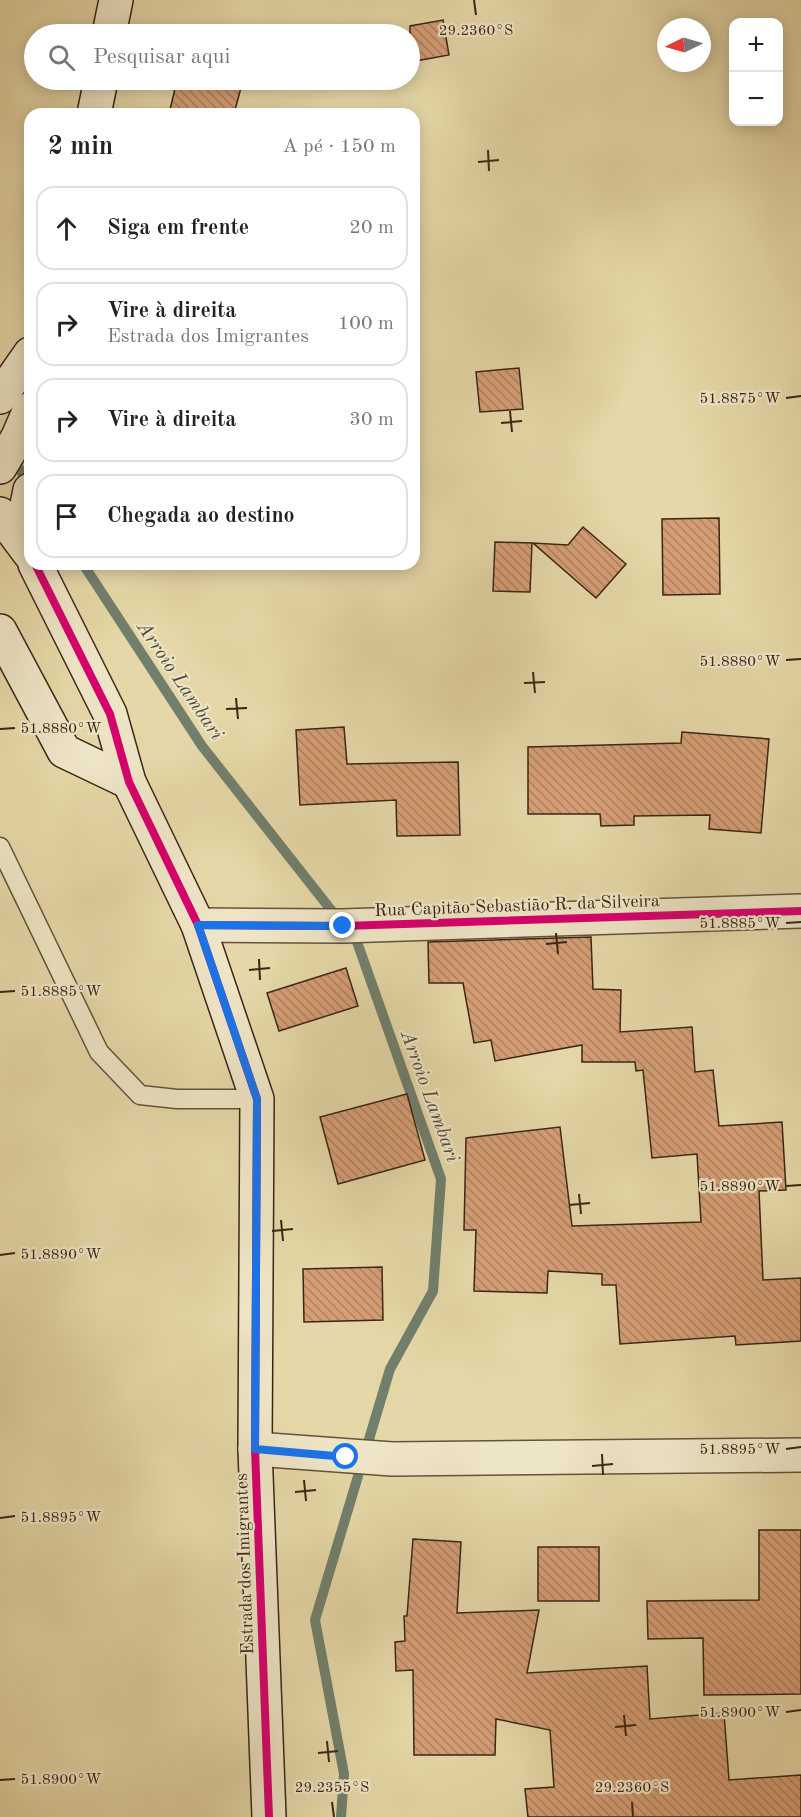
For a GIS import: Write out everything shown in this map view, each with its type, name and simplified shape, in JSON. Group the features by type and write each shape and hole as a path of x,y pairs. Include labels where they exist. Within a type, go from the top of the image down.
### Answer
{"street":[{"path":"111,24 116,0"},
{"path":"95,108 99,90"},
{"path":"0,467 24,374"},
{"path":"19,503 24,526"},
{"name":"Estrada dos Imigrantes","path":"38,570 110,714 129,782 198,925 257,1099 255,1449 269,1817"},
{"path":"0,631 64,751 129,782"},
{"name":"Rua Capitão Sebastião R. da Silveira","path":"198,925 343,926 801,911"},
{"path":"255,1449 392,1459 801,1455"}],"lane":[{"path":"0,847 99,1052 140,1095 177,1099 257,1099"}],"building":[{"path":"443,20 449,55 420,60 420,24"},
{"path":"175,90 240,90 236,108 170,108"},
{"path":"519,368 523,409 480,412 476,372"},
{"path":"719,518 720,594 663,595 662,519"},
{"path":"583,527 626,564 596,598 533,543 568,545"},
{"path":"495,542 532,543 530,592 493,591"},
{"path":"344,727 347,764 458,762 460,835 397,836 396,800 300,805 296,730"},
{"path":"682,732 769,739 761,833 709,829 710,815 634,816 634,825 601,826 600,814 528,814 528,747 681,743"},
{"path":"591,937 593,989 621,990 620,1032 692,1027 695,1072 713,1070 719,1126 782,1122 786,1190 759,1191 763,1280 801,1278 801,1341 736,1345 735,1336 620,1344 616,1285 602,1285 602,1274 548,1271 547,1293 474,1291 476,1230 464,1230 466,1138 560,1127 572,1226 701,1222 697,1154 652,1158 643,1070 636,1071 635,1062 582,1062 582,1045 495,1061 491,1040 474,1043 463,983 429,983 428,942"},
{"path":"346,968 358,1006 279,1031 267,993"},
{"path":"407,1094 425,1160 338,1184 320,1117"},
{"path":"382,1267 383,1320 304,1322 303,1269"},
{"path":"759,1530 801,1530 801,1694 704,1695 703,1638 648,1639 647,1601 759,1600"},
{"path":"413,1539 461,1542 457,1613 539,1610 527,1673 647,1666 650,1719 724,1713 729,1780 801,1775 801,1817 528,1817 525,1789 554,1787 550,1730 496,1719 495,1755 414,1755 413,1670 396,1671 395,1642 405,1641 404,1616 407,1616"},
{"path":"538,1547 599,1547 599,1601 538,1601"}],"waterway":[{"name":"Arroio Lambari","path":"11,457 24,475"},
{"name":"Arroio Lambari","path":"87,570 202,746 339,920"},
{"name":"Arroio Lambari","path":"341,1817 344,1774 315,1620 390,1369 433,1291 441,1179 357,942 349,933"}],"cycle path":[{"path":"38,570 110,714 129,782 198,925 257,1099 255,1449 269,1817"},
{"path":"198,925 343,926 801,911"}],"route":[{"path":"343,926 198,925 257,1099 255,1449 346,1457"}]}
